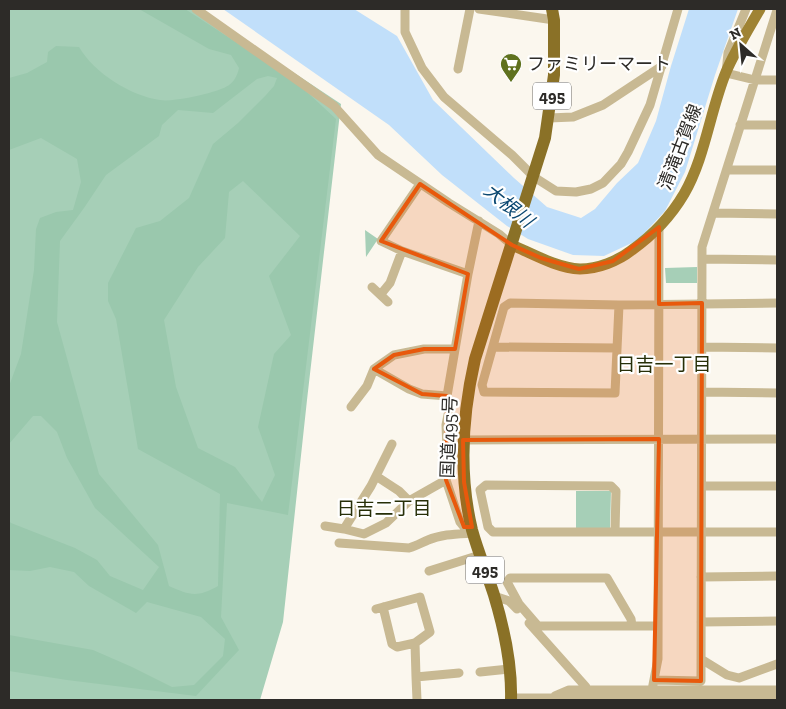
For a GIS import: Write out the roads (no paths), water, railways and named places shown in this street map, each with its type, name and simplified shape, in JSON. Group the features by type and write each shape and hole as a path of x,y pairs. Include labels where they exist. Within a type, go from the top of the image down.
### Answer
{"highway":[{"name":"495","path":"513,241 533,180 549,118 554,75 553,15"},
{"name":"国道495号","path":"511,699 503,628 472,530 464,482 463,440 467,395 475,359 513,241"}],"main road":[{"name":"清滝古賀線","path":"513,241 541,258 566,266 590,268 600,266 628,253 659,227 684,194 726,72 760,9"}],"street":[{"path":"196,9 334,106 378,155 420,184 513,241"},
{"path":"405,9 405,32 422,68 444,97 512,155 533,180 556,191 564,192 584,191 603,183 621,164 650,105 678,9"},
{"path":"458,69 470,9"},
{"path":"479,9 553,15"},
{"path":"746,9 728,53 726,72 755,80 777,80"},
{"path":"654,680 700,681 702,247 755,80 774,33 777,10"},
{"path":"549,118 573,117 603,105 662,66"},
{"path":"740,126 777,126"},
{"path":"727,170 777,170"},
{"path":"420,184 381,241 402,251 468,274"},
{"path":"714,213 777,214"},
{"path":"472,530 464,527 460,522 446,480 448,474 446,425 455,349 479,221"},
{"path":"651,696 658,659 659,227"},
{"path":"381,294 390,283 402,251"},
{"path":"702,259 777,260"},
{"path":"372,287 388,302"},
{"path":"619,305 615,393 484,392 482,385 504,306 510,303 619,305 777,303"},
{"path":"493,347 617,348"},
{"path":"702,347 777,348"},
{"path":"351,407 367,386 374,369 394,355 424,349 455,349"},
{"path":"374,369 409,389 422,394 448,396"},
{"path":"702,392 777,393"},
{"path":"446,425 464,426"},
{"path":"463,440 777,439"},
{"path":"344,529 376,476 392,444"},
{"path":"376,476 399,491 409,501"},
{"path":"325,526 364,534 386,523 409,501 446,480"},
{"path":"615,532 616,491 611,486 486,486 480,490 488,527 493,532 615,532 777,532"},
{"path":"702,486 777,486"},
{"path":"339,543 409,548 418,546 428,540 472,530"},
{"path":"429,571 480,555"},
{"path":"701,576 777,576"},
{"path":"632,626 632,619 607,578 510,578 507,582 519,604 538,626 632,626 658,626"},
{"path":"494,596 509,601 587,690"},
{"path":"420,597 430,632 415,643 397,646 392,644 379,608 420,597"},
{"path":"701,622 777,621"},
{"path":"415,643 416,700"},
{"path":"701,659 728,675 739,678 777,664"},
{"path":"480,672 509,670"},
{"path":"416,677 459,673"},
{"path":"545,699 569,690 651,696 777,690"},
{"path":"511,699 777,697"}],"water":[{"name":"大根川","path":"223,9 354,9 397,36 433,100 514,178 547,207 581,218 595,209 617,183 638,163 656,121 689,9 738,9 685,172 665,211 638,240 604,256 573,255 528,239 507,226 442,175 389,125"}],"place":[{"name":"ファミリーマート","path":"511,83"}],"district":[{"name":"日吉一丁目","path":"664,364"},
{"name":"日吉二丁目","path":"384,508"}]}
